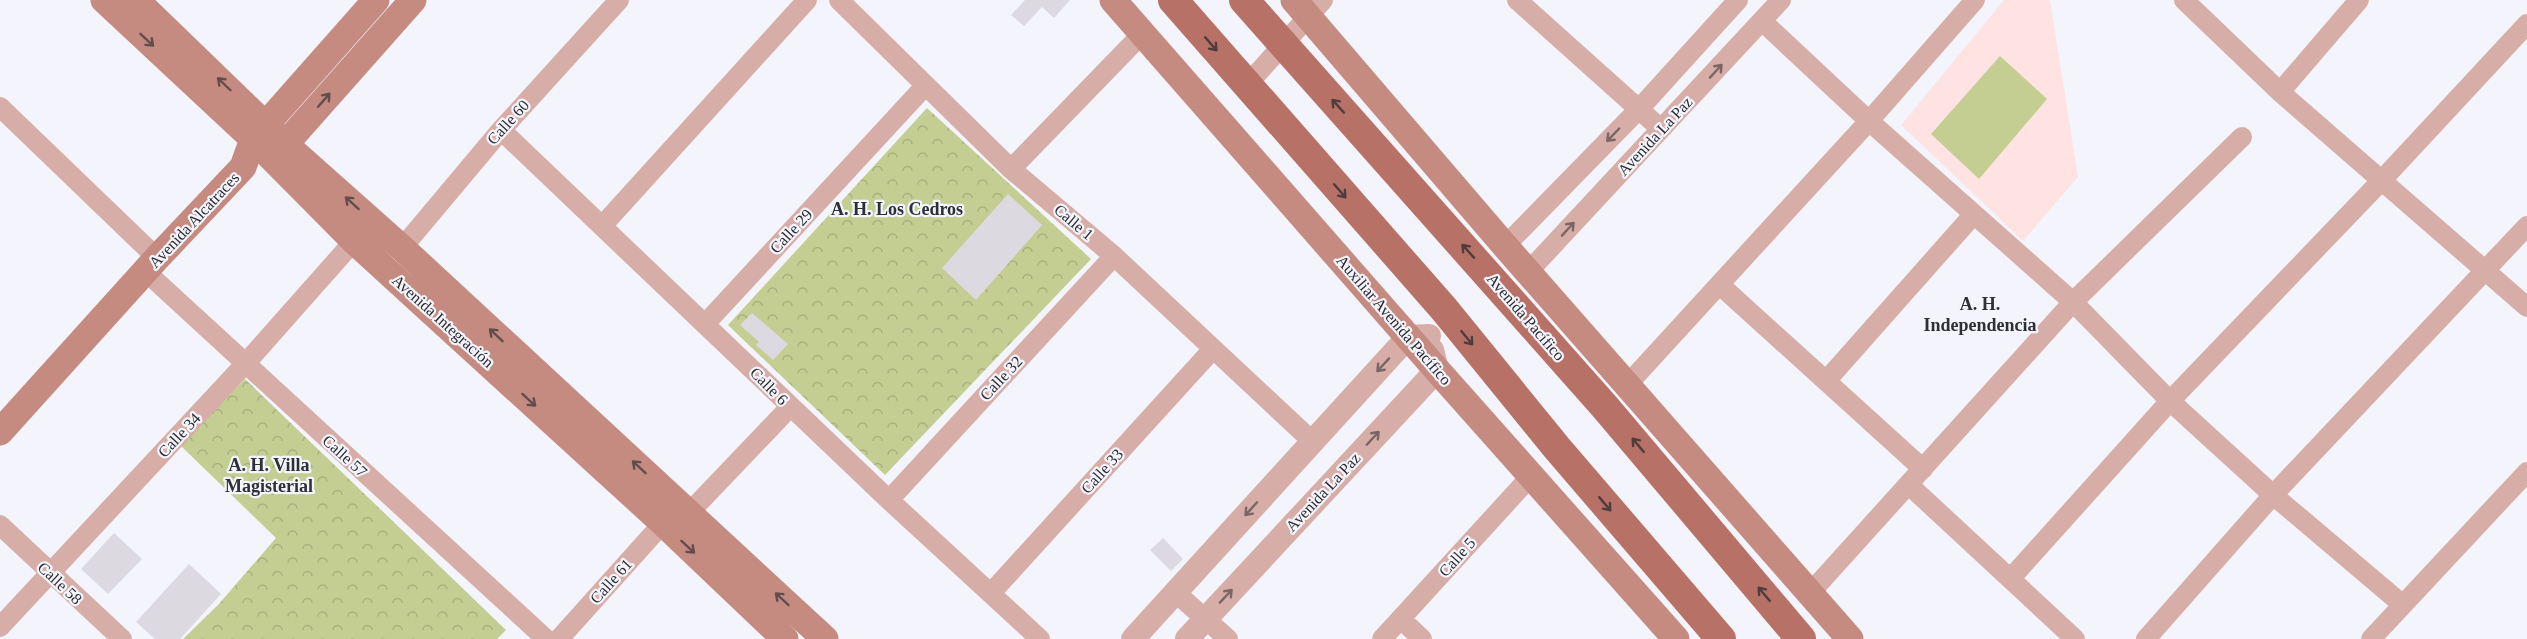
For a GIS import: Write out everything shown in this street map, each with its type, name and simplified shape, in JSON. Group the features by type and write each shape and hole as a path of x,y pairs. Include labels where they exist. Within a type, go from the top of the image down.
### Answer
{"main road":[{"name":"Avenida Integración","path":"104,0 260,132 279,151 354,241 663,523 785,639"},
{"path":"136,0 260,132"},
{"name":"Avenida Alcatraces","path":"0,432 243,167 260,132 376,0"},
{"path":"243,167 279,151 413,0"},
{"name":"Auxiliar Avenida Pacífico","path":"1113,0 1419,337 1437,370 1676,639"},
{"path":"1173,0 1444,309 1557,448 1721,639"},
{"name":"Avenida Pacífico","path":"1244,0 1605,407 1801,639"},
{"path":"1308,6 1505,246 1850,639"},
{"path":"279,151 402,248 825,639"}],"street":[{"name":"Calle 60","path":"402,248 501,130 619,0"},
{"path":"602,226 807,0"},
{"name":"Calle 1","path":"839,0 1011,169 1114,256 1312,441"},
{"path":"1505,246 1639,109 1738,0"},
{"name":"Avenida La Paz","path":"1528,272 1780,0"},
{"path":"1628,384 1869,121 1975,0"},
{"path":"2184,0 2280,92 2527,307"},
{"path":"2280,92 2359,0"},
{"path":"1524,2 1661,129"},
{"path":"1247,85 1283,44 1308,6"},
{"path":"1762,21 1869,121 2073,302 2170,401 2273,495 2403,605"},
{"path":"2011,578 2170,401 2382,180 2527,24"},
{"path":"1011,169 1143,34"},
{"name":"Calle 29","path":"706,323 925,86"},
{"name":"Calle 57","path":"0,107 245,364 535,636"},
{"name":"Calle 6","path":"501,130 706,323 889,501 1040,639"},
{"path":"1811,592 2073,302 2242,137"},
{"path":"1826,381 1974,214"},
{"path":"2146,639 2273,495 2527,226"},
{"name":"Calle 34","path":"0,627 51,575 245,364 354,241"},
{"name":"Calle 32","path":"889,501 1114,256"},
{"path":"1720,285 1923,469"},
{"path":"1133,639 1312,441 1419,337 1444,309"},
{"name":"Calle 33","path":"991,593 1213,349"},
{"name":"Avenida La Paz","path":"1187,639 1437,370"},
{"path":"689,513 790,407"},
{"path":"2371,639 2527,472"},
{"name":"Calle 5","path":"1382,639 1531,476"},
{"path":"1909,485 2075,639"},
{"name":"Calle 61","path":"559,639 663,523"},
{"name":"Calle 58","path":"0,525 122,639"},
{"path":"1175,592 1228,639"},
{"path":"1401,619 1422,639"}],"shaded area":[{"path":"2004,0 2050,0 2078,177 2023,241 1901,125"}],"green space":[{"path":"2000,56 2047,99 1979,179 1931,134"},
{"path":"927,108 1091,259 885,475 728,325"},
{"path":"245,379 506,630 497,639 183,639 218,605 276,538 180,445"}],"building":[{"path":"1025,0 1070,0 1054,18 1042,7 1024,26 1011,15"},
{"path":"1008,194 1042,225 976,300 942,268"},
{"path":"752,313 788,344 773,360 756,345 759,342 740,325"},
{"path":"114,533 142,559 108,594 81,569"},
{"path":"1163,538 1183,559 1171,571 1150,550"},
{"path":"189,564 221,594 180,639 155,639 136,622"}],"district":[{"name":"A. H. Los Cedros","path":"897,209"},
{"name":"A. H. Independencia","path":"1980,314"},
{"name":"A. H. Villa Magisterial","path":"269,475"}]}
